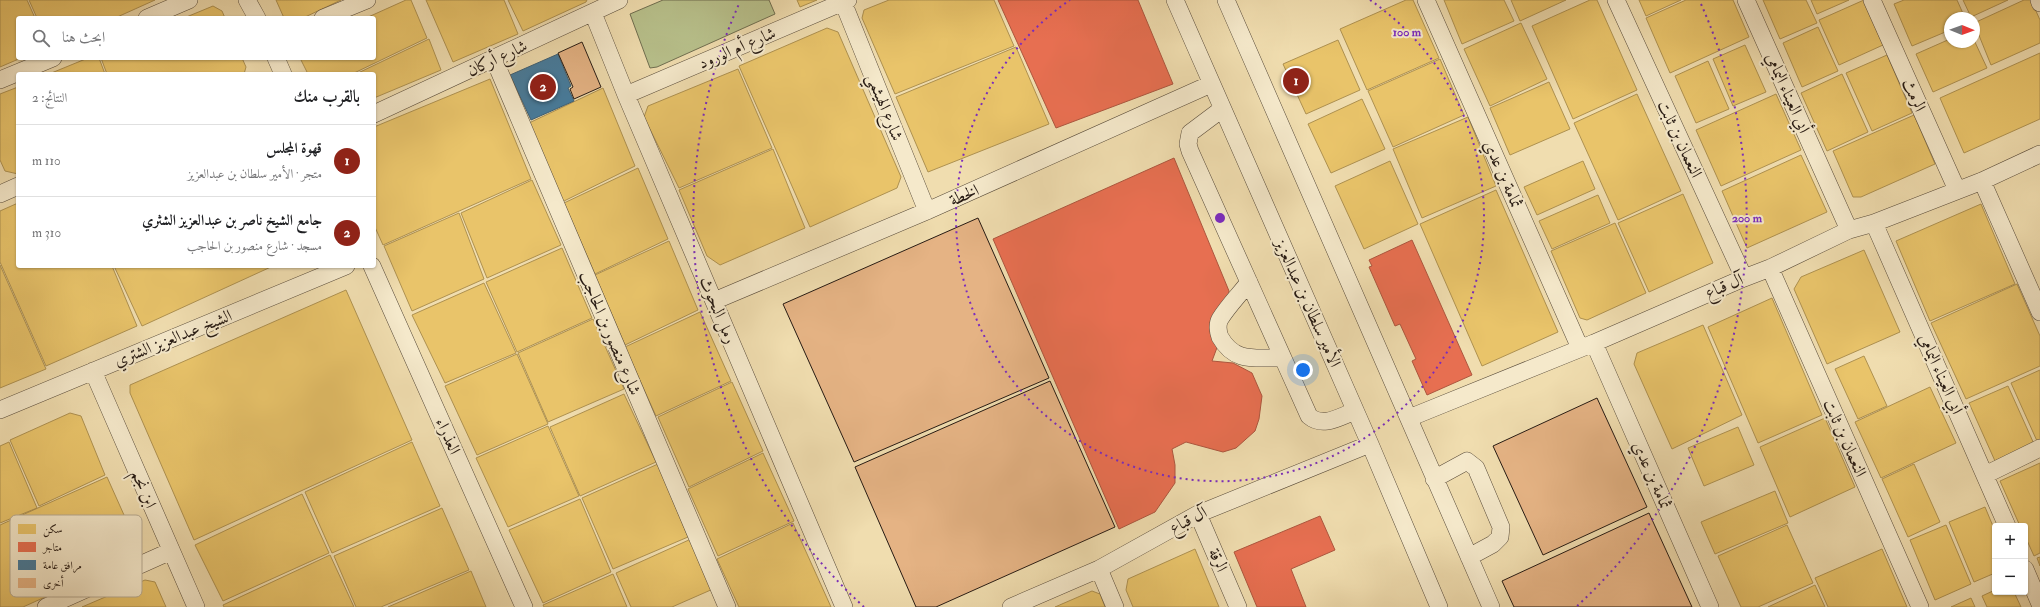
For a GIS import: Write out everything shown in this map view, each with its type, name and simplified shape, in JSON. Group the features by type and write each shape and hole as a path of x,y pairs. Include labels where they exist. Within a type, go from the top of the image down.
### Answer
{"street":[{"path":"152,16 189,0"},
{"path":"247,0 256,16"},
{"path":"329,16 367,0"},
{"name":"الأمير سلطان بن عبدالعزيز","path":"1175,0 1440,607"},
{"path":"1226,0 1491,607"},
{"name":"ثمامة بن عدي","path":"1426,0 1710,607"},
{"name":"النعمان بن ثابت","path":"1616,0 1744,278"},
{"name":"أبي العيناء اليمامي","path":"1746,0 1849,230"},
{"name":"الرمث","path":"1872,0 1957,190"},
{"name":"شارع أم الورود","path":"626,95 845,1"},
{"name":"شارع الهيثمي","path":"845,1 927,211"},
{"name":"شارع أركان","path":"376,113 593,13 611,2"},
{"name":"رمل البحوث","path":"593,13 626,95 844,607"},
{"name":"شارع منصور بن الحاجب","path":"494,59 727,607"},
{"path":"19,72 48,60"},
{"path":"0,80 16,73"},
{"name":"الخطة","path":"714,301 927,211 1211,84"},
{"path":"1222,109 1190,133 1188,144 1309,416 1314,421 1325,423 1355,411"},
{"name":"آل قباع","path":"1409,418 1770,268 1849,230 1874,223 1982,181 2040,154"},
{"path":"1982,181 2040,312"},
{"path":"0,194 16,187"},
{"name":"أبي العيناء اليمامي","path":"1874,223 2006,523"},
{"name":"الشيخ عبدالعزيز الشتري","path":"0,410 341,268"},
{"name":"العذراء","path":"373,268 524,607"},
{"name":"النعمان بن ثابت","path":"1770,268 1920,607"},
{"path":"1249,282 1219,320 1219,334 1226,348 1233,354 1283,358"},
{"name":"ابن نجم","path":"93,370 196,607"},
{"name":"آل قباع","path":"1011,607 1099,569 1198,514 1370,444"},
{"path":"1985,474 2040,448"},
{"path":"1434,479 1467,461 1476,468 1501,527 1500,537 1493,544 1469,557"},
{"name":"الرقة","path":"1198,514 1238,607"},
{"path":"142,565 171,552"},
{"path":"1099,569 1115,607"},
{"path":"2028,576 2040,604"},
{"path":"46,607 69,597"}],"green space":[{"path":"663,0 769,0 775,14 657,67 650,68 630,14"}],"building: سكن":[{"path":"0,0 27,0 34,16 16,16 16,60 0,67"},
{"path":"29,0 155,0 119,16 36,16"},
{"path":"276,0 341,0 307,16 283,16"},
{"path":"406,0 411,0 427,38 356,72 307,72 301,60 376,60 376,16 370,16"},
{"path":"426,0 504,0 518,34 453,62"},
{"path":"508,0 587,0 586,2 523,31"},
{"path":"797,0 817,0 800,7"},
{"path":"889,0 994,0 1014,46 895,94 862,18 864,10"},
{"path":"1406,0 1413,0 1439,58 1367,90 1340,29"},
{"path":"1444,0 1504,0 1514,21 1462,44"},
{"path":"1511,0 1566,0 1520,21"},
{"path":"1590,0 1597,0 1637,90 1573,119 1532,26"},
{"path":"1639,0 1681,0 1646,16"},
{"path":"1686,0 1733,0 1749,37 1670,73 1646,18"},
{"path":"1763,0 1806,0 1817,23 1780,39"},
{"path":"1811,0 1849,0 1817,14"},
{"path":"1864,0 1883,45 1839,65 1819,20"},
{"path":"1904,0 1957,0 1962,12 1944,12 1944,33 1912,46 1894,4"},
{"path":"1963,0 2008,0 1980,13 1969,12"},
{"path":"2024,0 2031,0 2040,20 2040,43 1991,65 1980,38 1980,20"},
{"path":"213,6 222,11 224,16 189,16"},
{"path":"1521,23 1547,79 1490,106 1464,49"},
{"path":"1818,27 1838,71 1802,87 1783,43"},
{"path":"827,28 838,32 901,177 897,188 810,227 739,66"},
{"path":"429,39 441,70 376,97 376,72 360,72"},
{"path":"1338,40 1360,90 1306,114 1283,64"},
{"path":"1944,42 1944,48 1978,48 1987,68 1933,92 1916,54"},
{"path":"1745,45 1766,92 1733,106 1713,59"},
{"path":"1016,47 1049,124 928,172 896,97"},
{"path":"2040,53 2040,119 1964,153 1940,98"},
{"path":"1887,55 1912,113 1872,131 1846,73"},
{"path":"1440,59 1464,115 1393,147 1368,91"},
{"path":"83,60 100,60 104,72 54,72"},
{"path":"102,60 243,60 246,67 245,72 106,72"},
{"path":"1708,61 1729,109 1696,123 1675,76"},
{"path":"738,69 772,148 679,188 644,117 648,106"},
{"path":"1842,74 1868,132 1827,151 1801,93"},
{"path":"490,79 531,179 383,245 376,229 376,126"},
{"path":"1549,82 1570,129 1510,155 1490,108"},
{"path":"16,88 16,174 5,171 0,160 0,94"},
{"path":"603,88 635,166 562,202 529,123"},
{"path":"1637,94 1681,191 1618,220 1574,123"},
{"path":"1776,94 1801,150 1721,186 1696,130"},
{"path":"1362,99 1385,149 1331,173 1308,124"},
{"path":"1914,115 1935,164 1861,197 1853,197 1833,151"},
{"path":"1468,117 1496,186 1422,218 1393,149"},
{"path":"773,149 805,228 720,265 707,256 679,190"},
{"path":"1801,155 1827,212 1747,248 1722,191"},
{"path":"1390,161 1418,224 1364,249 1335,186"},
{"path":"1583,161 1595,189 1537,215 1524,187"},
{"path":"638,168 668,239 595,274 564,203"},
{"path":"532,180 561,245 487,278 461,213"},
{"path":"1496,190 1558,332 1482,366 1420,224"},
{"path":"1683,194 1713,263 1649,292 1618,223"},
{"path":"1598,195 1610,223 1552,249 1539,221"},
{"path":"16,204 16,268 113,268 137,326 46,366 0,262 0,211"},
{"path":"1981,204 2015,284 1930,321 1896,241"},
{"path":"459,213 484,279 412,311 384,246"},
{"path":"1615,223 1646,293 1587,320 1580,318 1551,251"},
{"path":"669,241 698,310 625,345 595,275"},
{"path":"562,248 592,318 517,352 486,282"},
{"path":"1864,250 1900,332 1827,364 1794,289 1801,277"},
{"path":"0,265 46,369 0,388"},
{"path":"115,268 269,268 142,326"},
{"path":"484,283 516,353 445,383 412,315"},
{"path":"2017,284 2040,336 2040,366 1966,399 1931,323"},
{"path":"346,290 412,440 194,540 130,393 130,385"},
{"path":"1772,298 1822,415 1758,443 1708,327"},
{"path":"700,312 731,381 656,416 625,347"},
{"path":"593,319 624,389 548,422 518,353"},
{"path":"1703,325 1742,415 1672,449 1634,364 1637,353"},
{"path":"517,354 548,424 477,455 445,386"},
{"path":"1864,356 1887,406 1858,419 1835,369"},
{"path":"2040,370 2040,440 2037,441 2011,383"},
{"path":"732,382 763,451 689,487 658,417"},
{"path":"2008,386 2034,444 1995,461 1969,403"},
{"path":"1930,387 1956,443 1881,478 1855,422"},
{"path":"624,394 656,462 580,496 550,427"},
{"path":"70,413 81,416 105,475 39,506 10,440"},
{"path":"1825,418 1855,487 1790,517 1760,447"},
{"path":"548,426 579,496 508,527 476,458"},
{"path":"1738,427 1754,465 1704,486 1688,448"},
{"path":"9,442 37,508 20,515 10,515 10,519 0,523 0,446"},
{"path":"412,442 440,506 332,553 305,492"},
{"path":"763,453 794,521 718,556 688,489"},
{"path":"2040,463 2040,553 2034,556 2028,543 2028,523 2019,523 2000,481"},
{"path":"658,464 688,537 613,569 582,498"},
{"path":"1914,464 1940,522 1908,537 1882,479"},
{"path":"107,477 124,515 22,515"},
{"path":"1775,491 1788,523 1715,554 1701,522"},
{"path":"302,494 329,553 223,601 195,545"},
{"path":"580,499 611,572 543,603 509,530"},
{"path":"1985,507 1992,524 1992,574 1974,582 1949,522"},
{"path":"442,508 469,570 381,607 356,607 334,556"},
{"path":"10,521 10,597 45,597 23,607 0,607 0,525"},
{"path":"793,523 831,607 739,607 717,559"},
{"path":"1787,525 1813,583 1758,607 1741,607 1718,556"},
{"path":"1946,525 1971,584 1935,600 1910,540"},
{"path":"691,539 713,589 672,607 631,607 616,573"},
{"path":"1195,549 1219,607 1133,607 1126,590 1128,579"},
{"path":"1882,549 1907,607 1828,607 1815,578"},
{"path":"330,555 354,607 224,607 223,605"},
{"path":"2040,557 2040,566 2037,558"},
{"path":"471,571 486,607 388,607"},
{"path":"613,574 627,607 544,607 543,605"},
{"path":"145,580 155,582 166,607 82,607 105,597 142,597 142,581"},
{"path":"1815,585 1825,607 1768,607"},
{"path":"1092,591 1100,594 1105,607 1055,607"},
{"path":"1992,591 1992,595 2015,595 2021,607 1987,607 1982,596"},
{"path":"1971,598 1975,607 1951,607"}],"building: متاجر":[{"path":"998,0 1138,0 1173,84 1056,128"},
{"path":"1174,158 1229,291 1225,326 1212,361 1233,363 1252,373 1262,396 1259,419 1255,431 1236,448 1223,452 1186,442 1172,449 1175,465 1175,483 1155,512 1119,529 993,239"},
{"path":"1412,240 1472,375 1427,395 1412,361 1416,359 1400,324 1395,326 1369,267 1372,266 1369,260"},
{"path":"1320,516 1335,550 1291,569 1306,607 1257,607 1234,552"}],"building: مرافق عامة":[{"path":"558,54 571,86 568,88 574,101 531,120 510,75"}],"building: أخرى":[{"path":"582,42 601,87 574,99 570,89 573,87 558,53"},
{"path":"978,218 1049,378 854,462 783,304"},
{"path":"1050,381 1115,527 936,607 916,607 855,467"},
{"path":"1597,398 1647,507 1543,555 1493,446"},
{"path":"1649,513 1692,607 1514,607 1502,581"}],"place":[{"name":"قهوة المجلس","path":"1296,81"},
{"name":"جامع الشيخ ناصر بن عبدالعزيز الشثري","path":"543,87"}]}
